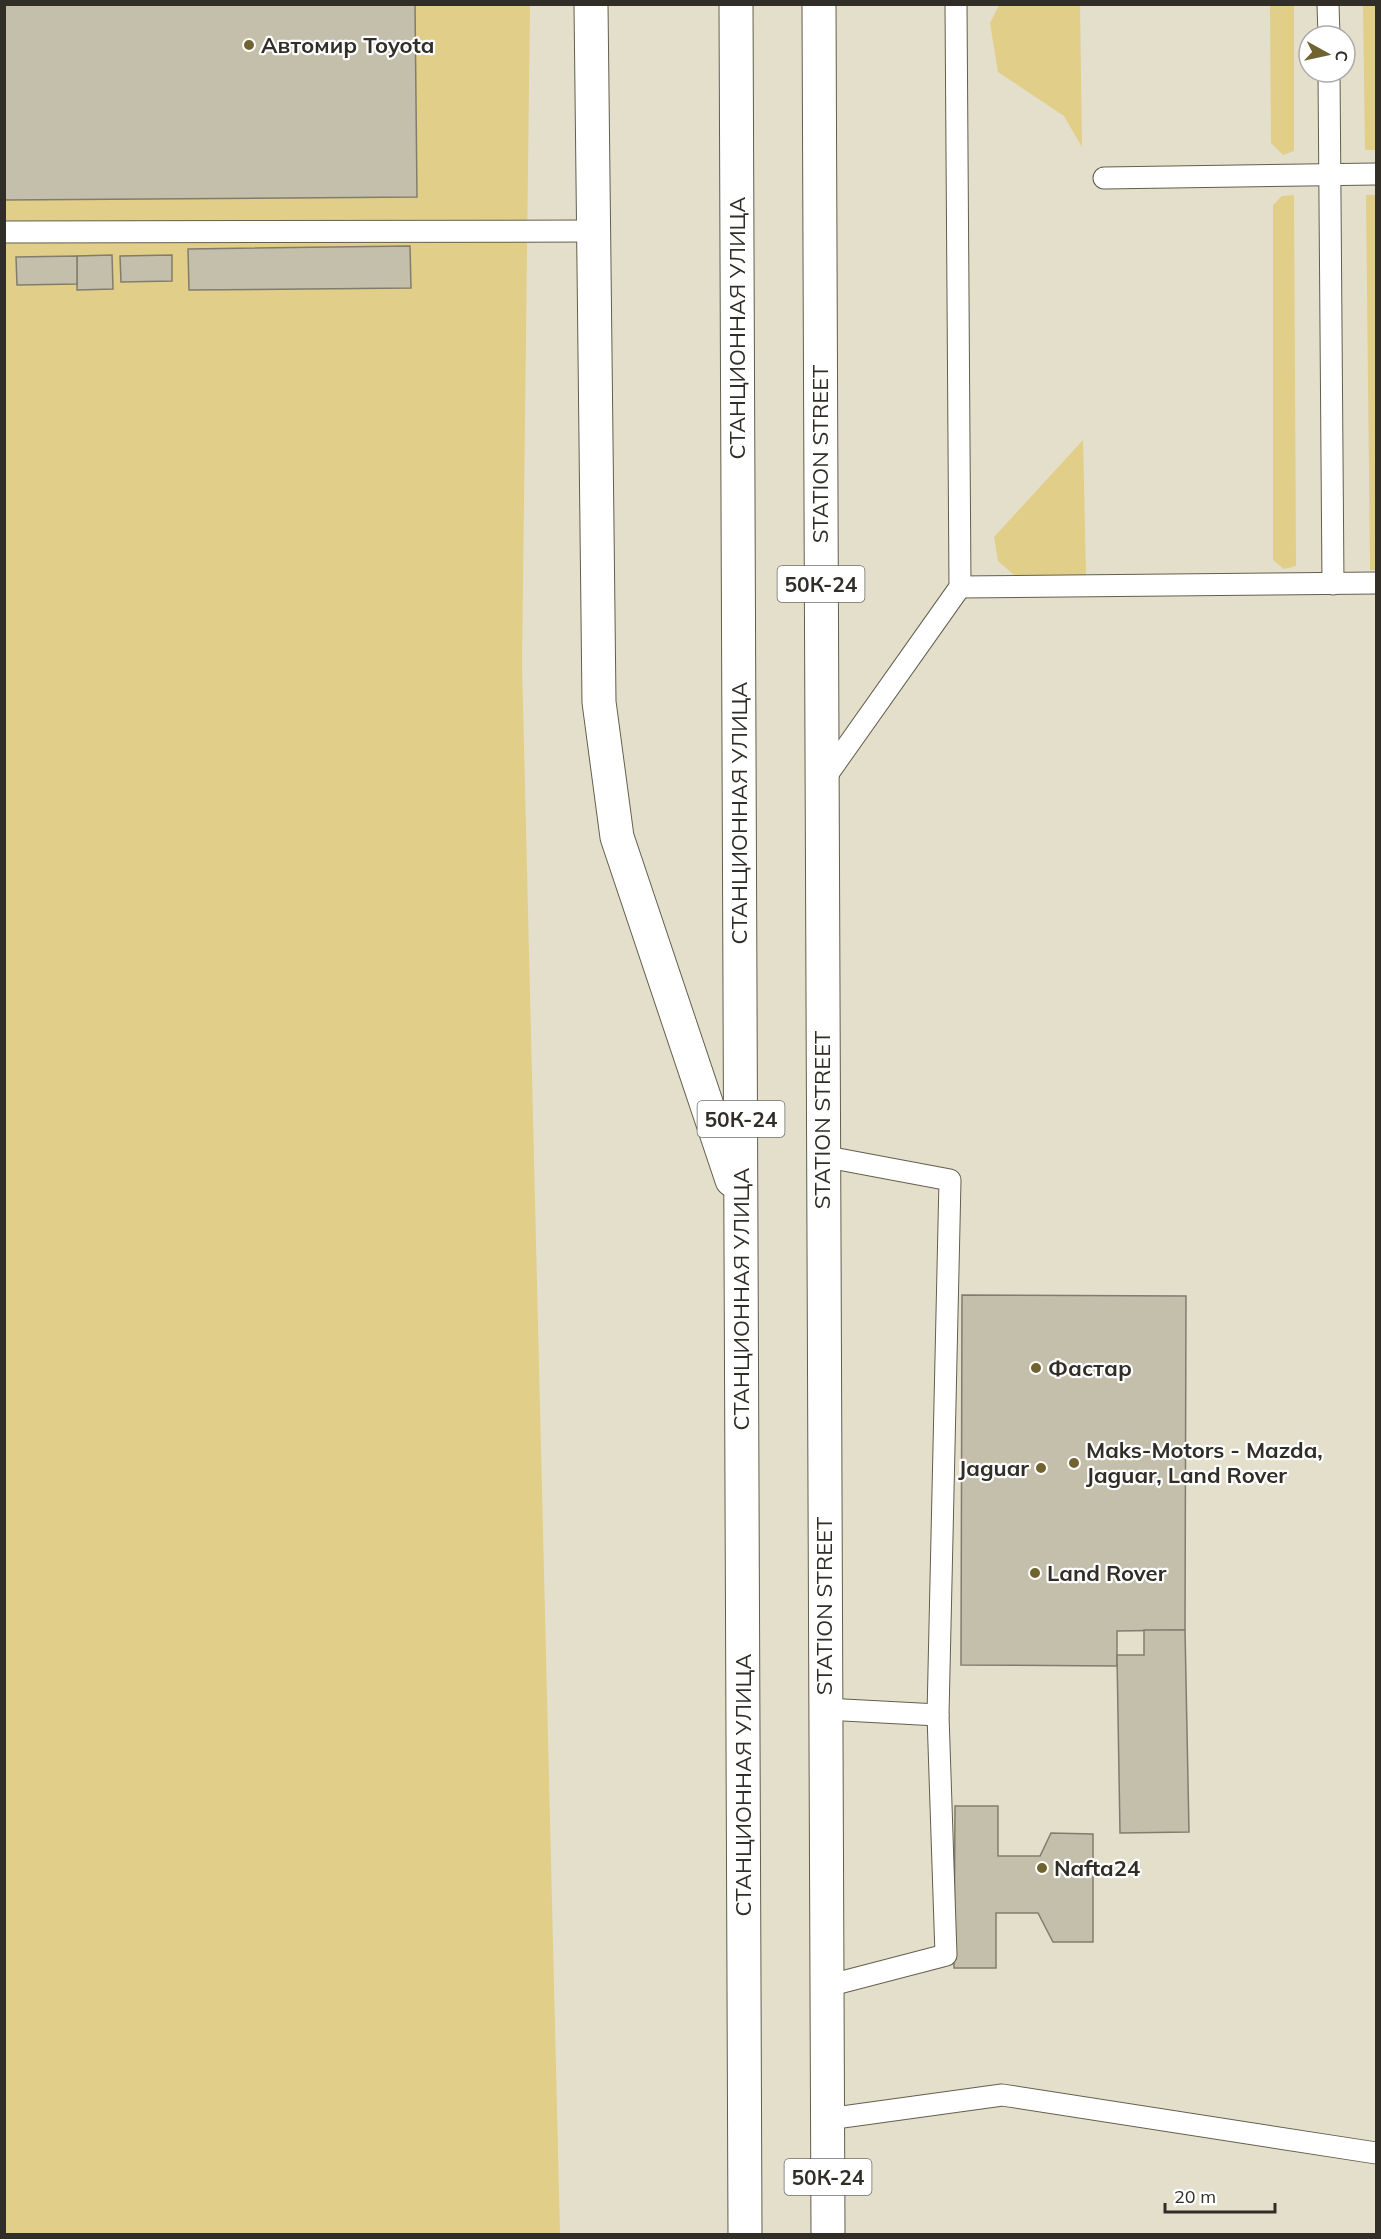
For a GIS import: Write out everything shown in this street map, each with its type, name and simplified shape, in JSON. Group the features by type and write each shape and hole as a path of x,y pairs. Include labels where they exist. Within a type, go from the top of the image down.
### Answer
{"main road":[{"path":"591,4 599,702 617,837 741,1205"},
{"name":"СТАНЦИОННАЯ УЛИЦА","path":"736,4 745,2235"},
{"name":"STATION STREET","path":"819,4 828,2235"}],"lane":[{"path":"1328,4 1329,24"},
{"path":"822,782 960,587 957,5"},
{"path":"1329,84 1332,584"},
{"path":"1104,178 1377,174"},
{"path":"4,232 594,231"},
{"path":"960,587 1377,583"},
{"path":"822,1156 950,1180 938,1715 946,1955 827,1986"},
{"path":"825,1709 938,1715"},
{"path":"828,2119 1002,2095 1377,2153"}],"shaded area":[{"path":"5,5 530,5 522,664 560,2234 5,2234"},
{"path":"999,5 1080,5 1082,147 1064,116 998,72 990,23"},
{"path":"1270,5 1294,5 1294,151 1283,155 1271,143"},
{"path":"1363,5 1376,5 1376,150 1365,150"},
{"path":"1294,195 1296,566 1284,569 1273,560 1273,205 1282,196"},
{"path":"1366,195 1376,195 1376,570 1370,570"},
{"path":"1083,440 1086,575 1014,575 998,561 994,537"}],"building":[{"path":"4,4 415,4 417,197 4,200"},
{"path":"410,246 411,288 189,290 188,249"},
{"path":"112,255 113,289 77,290 77,256"},
{"path":"172,255 172,281 121,282 120,256"},
{"path":"77,256 77,284 17,285 16,257"},
{"name":"Maks-Motors - Mazda, Jaguar, Land Rover","path":"962,1295 1186,1296 1185,1630 1117,1631 1117,1666 961,1665"},
{"path":"1144,1630 1185,1630 1189,1832 1120,1833 1117,1655 1144,1655"},
{"path":"955,1806 998,1806 998,1856 1040,1856 1051,1833 1093,1834 1093,1942 1053,1942 1038,1913 996,1913 996,1968 954,1968"}],"place":[{"name":"Автомир Toyota","path":"249,45"},
{"name":"Фастар","path":"1036,1368"},
{"name":"Maks-Motors - Mazda, Jaguar, Land Rover","path":"1074,1463"},
{"name":"Jaguar","path":"1041,1468"},
{"name":"Land Rover","path":"1035,1573"},
{"name":"Nafta24","path":"1042,1868"}]}
